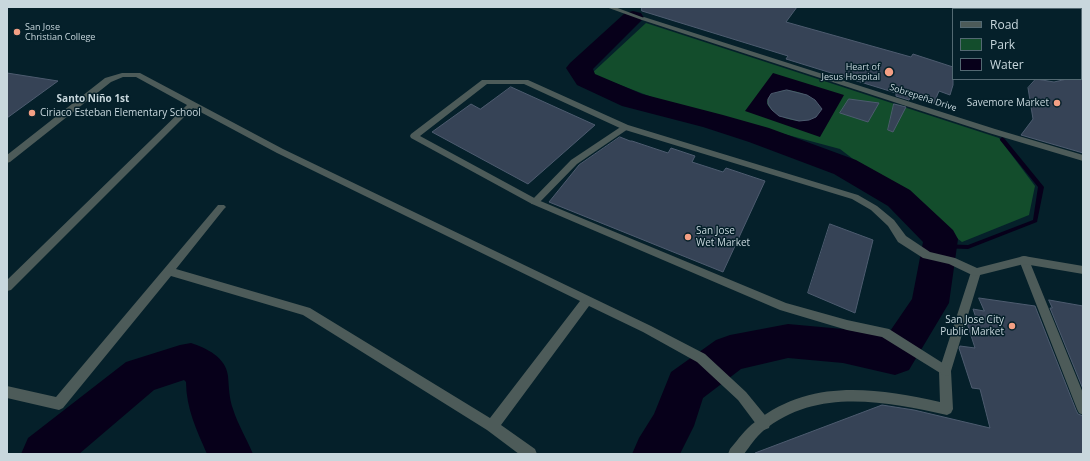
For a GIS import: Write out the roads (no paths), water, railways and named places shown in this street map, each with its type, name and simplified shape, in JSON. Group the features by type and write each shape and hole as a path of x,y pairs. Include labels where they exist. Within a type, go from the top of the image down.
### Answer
{"street":[{"name":"Sobrepeña Drive","path":"609,7 992,131 1083,158"},
{"path":"7,160 108,80 117,76 131,74 137,75 280,151 647,329 701,358 735,389 764,424"},
{"path":"945,371 885,333 847,325 784,307 535,202 414,136 486,82 524,82 625,127 855,197 874,208 894,227 902,239 927,255 976,272 1024,260 1083,270"},
{"path":"7,287 192,104"},
{"path":"535,202 574,162 625,127"},
{"path":"7,392 59,404 170,271 221,207"},
{"path":"1024,260 1083,409"},
{"path":"170,271 306,311 492,426 530,454"},
{"path":"735,454 752,433 764,424 791,407 813,399 834,396 883,396 947,409 945,371 976,272"},
{"path":"492,426 587,300"}],"water":[{"path":"773,73 844,95 820,137 745,111","holes":["787,90 801,93 813,99 819,106 799,121 780,116 768,105 768,98 775,93"]}],"waterway":[{"path":"633,18 579,68 586,79 632,100 713,121 759,135 845,167 899,198 941,239 930,303 895,357 843,346 788,341 730,353 686,386 672,426 655,454"},
{"path":"940,246 968,247 1035,221 1041,187 1002,139"},
{"path":"44,454 141,375 191,361 207,374 210,406 216,425 230,454"}],"place":[{"name":"San Jose Christian College","path":"17,32"},
{"name":"Heart of Jesus Hospital","path":"889,72"},
{"name":"Savemore Market","path":"1057,103"},
{"name":"Ciriaco Esteban Elementary School","path":"32,113"},
{"name":"San Jose Wet Market","path":"688,237"},
{"name":"San Jose City Public Market","path":"1012,326"}],"district":[{"name":"Santo Niño 1st","path":"93,99"}]}
